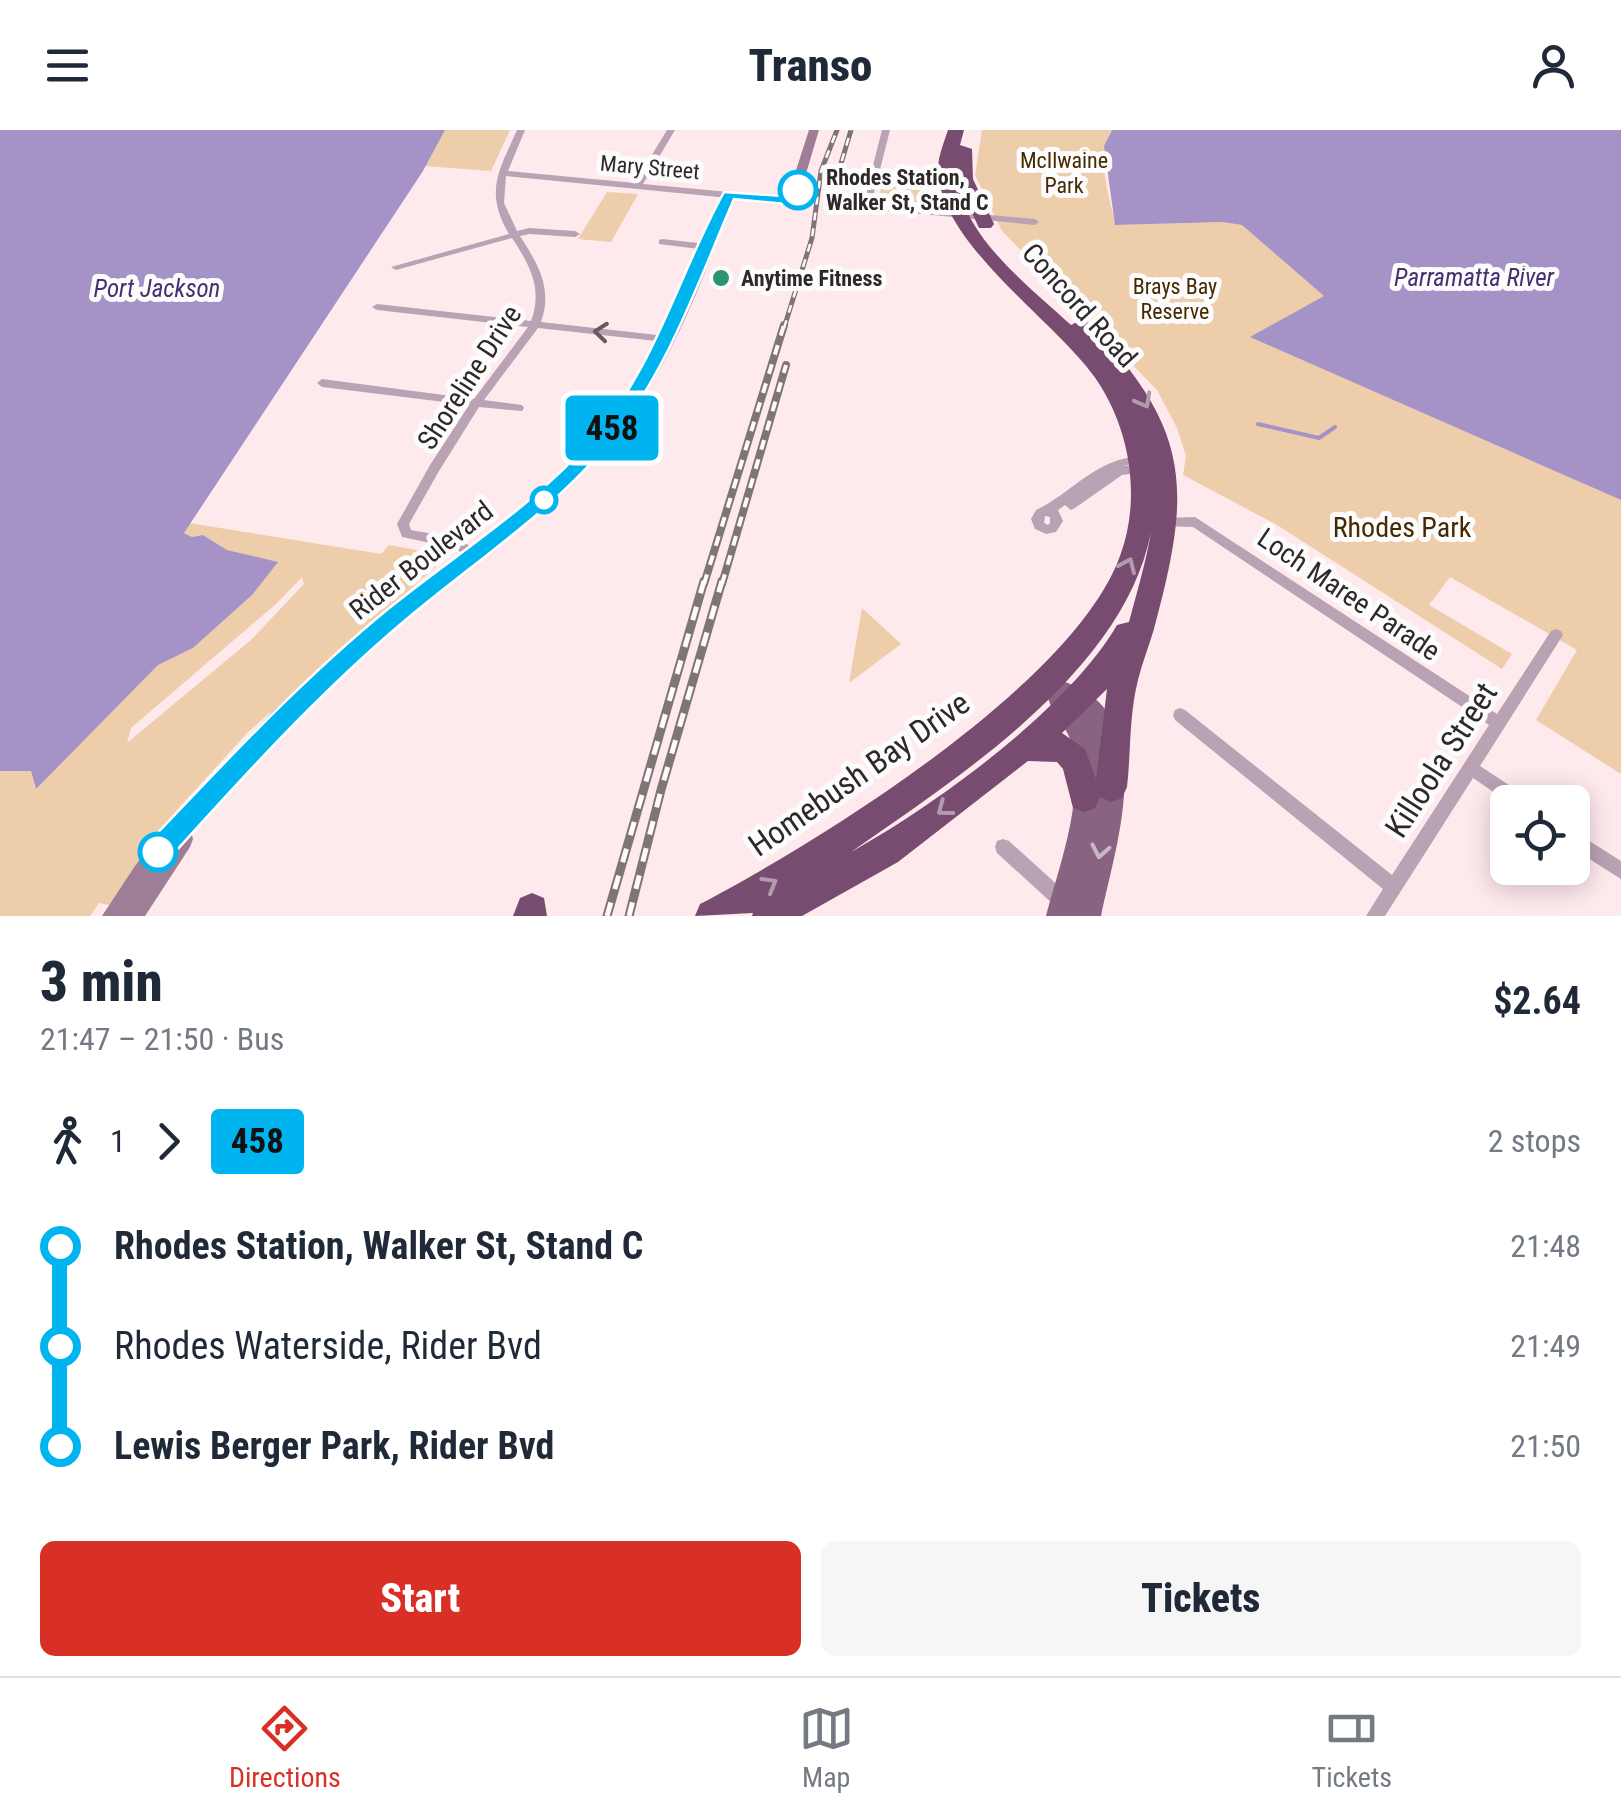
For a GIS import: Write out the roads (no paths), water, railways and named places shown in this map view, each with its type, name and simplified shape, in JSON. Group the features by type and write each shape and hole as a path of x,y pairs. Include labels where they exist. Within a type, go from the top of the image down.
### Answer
{"highway":[{"name":"Concord Road","path":"956,130 948,148 947,178 971,218 1126,372 1152,414 1168,469 1165,523 1150,594"},
{"name":"Concord Road","path":"970,130 963,166 978,241 1096,364 1132,428 1142,475 1137,544 1110,604 1069,660 1043,684"},
{"path":"1142,475 1168,469"},
{"path":"768,916 900,841 1075,704 1108,665 1150,594"},
{"path":"1098,792 1122,684 1150,594"},
{"name":"Homebush Bay Drive","path":"712,916 828,850 944,767 1043,684"},
{"path":"1021,749 1042,744 1066,749 1098,792"}],"main road":[{"path":"1043,684 1075,704 1098,792 1072,912"}],"street":[{"path":"505,173 524,130"},
{"path":"638,186 671,130"},
{"name":"Mary Street","path":"505,173 791,198 802,176 814,130"},
{"path":"886,130 868,202 874,207 1035,222"},
{"name":"Shoreline Drive","path":"475,555 457,544 406,534 404,524 478,403 535,324 541,305 540,282 500,202 505,173"},
{"name":"Rider Boulevard","path":"114,916 157,852 342,662 530,512 599,443 630,405 666,339 729,195"},
{"path":"396,267 517,234 575,234"},
{"path":"662,242 708,247"},
{"path":"377,307 666,339"},
{"path":"322,383 518,408"},
{"path":"1076,491 1090,471 1128,442 1132,428"},
{"path":"1123,460 1142,475 1125,469 1052,514 1109,465 1123,460"},
{"path":"1106,480 1129,482 1142,475"},
{"name":"Loch Maree Parade","path":"1165,523 1195,522 1500,724"},
{"name":"Killoola Street","path":"1375,916 1556,636"},
{"path":"1180,715 1394,887"},
{"path":"1472,769 1496,785"},
{"name":"Rider Boulevard","path":"131,916 209,796"},
{"path":"1003,847 1072,912"},
{"path":"1590,850 1621,871"}],"water":[{"name":"Port Jackson","path":"0,130 445,130 423,171 184,533 192,537 203,535 227,550 278,562 252,595 193,648 158,665 36,789 31,771 0,771"},
{"name":"Parramatta River","path":"1112,130 1621,130 1621,500 1250,337 1324,296 1242,225 1115,225 1104,146"}],"waterway":[{"path":"1258,424 1319,438 1335,427"}],"railway":[{"path":"784,328 812,238 821,171 837,130"},
{"path":"828,207 851,130"},
{"path":"704,584 784,325"},
{"path":"722,584 786,365"},
{"path":"607,916 704,581"},
{"path":"629,916 722,581"}],"place":[{"name":"Rhodes Station, Walker St, Stand C","path":"798,190"},
{"name":"Anytime Fitness","path":"721,278"}],"park label":[{"name":"McIlwaine Park","path":"1064,172"},
{"name":"Brays Bay Reserve","path":"1175,298"},
{"name":"Rhodes Park","path":"1402,527"}]}
